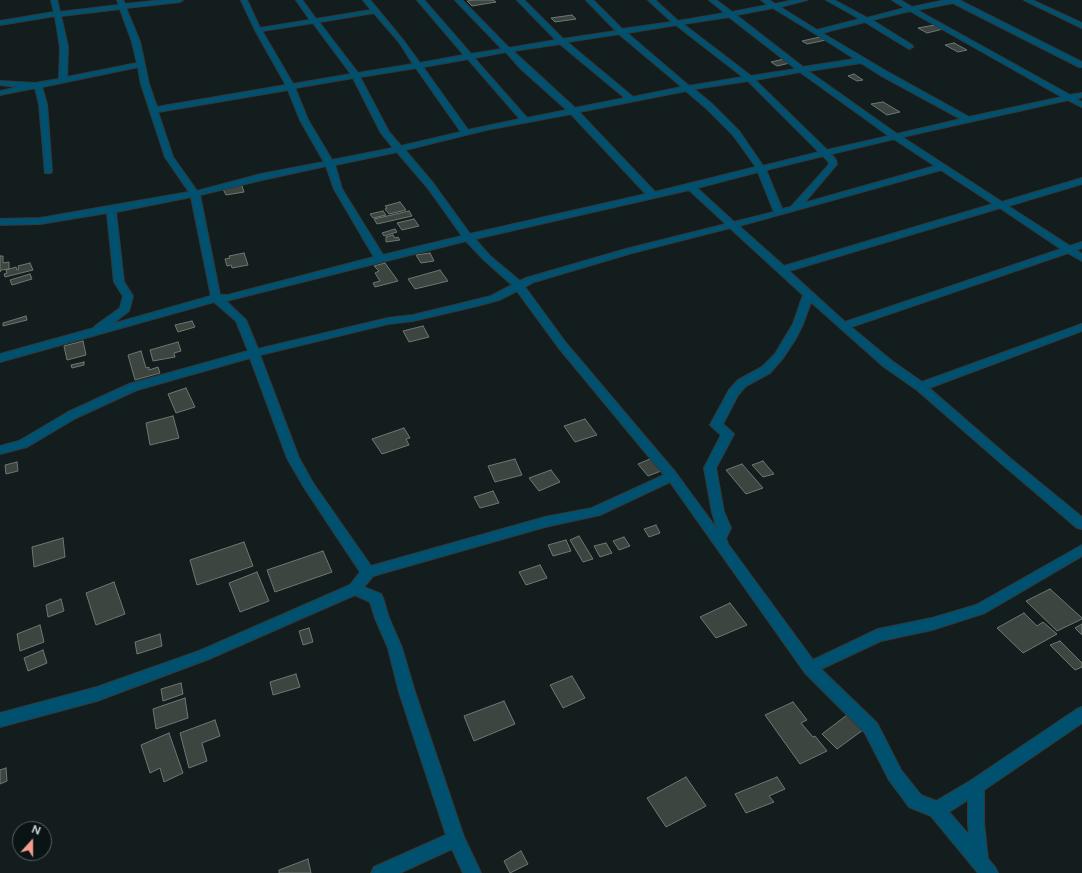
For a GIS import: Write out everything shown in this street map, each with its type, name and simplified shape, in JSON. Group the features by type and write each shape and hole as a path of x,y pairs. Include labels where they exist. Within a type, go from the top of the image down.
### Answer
{"street":[{"path":"54,0 64,47 63,79"},
{"path":"0,23 121,3 180,0"},
{"path":"244,0 258,30 291,87 304,120 330,164 338,189 380,259"},
{"path":"299,0 356,76 384,133 400,149 430,185 468,237 487,258 519,286 562,345 672,476 727,555 810,668 871,728 895,776 916,801 937,810 985,868"},
{"path":"366,0 401,41 466,133"},
{"path":"420,0 525,120"},
{"path":"458,0 507,50 573,111 653,196"},
{"path":"520,0 561,41 631,99"},
{"path":"588,0 620,31 689,88 736,133 761,168 780,213"},
{"path":"651,0 676,22 749,78 832,160 833,164 830,169 795,208"},
{"path":"712,0 732,14 802,70 896,137 1082,258"},
{"path":"764,0 863,60 969,120"},
{"path":"155,110 620,31 775,7 804,0"},
{"path":"829,0 865,19 909,47"},
{"path":"895,0 1067,98 1082,105"},
{"path":"816,32 865,19 954,0 1082,65"},
{"path":"1027,0 1082,26"},
{"path":"121,3 136,42 145,84 155,110 169,156 195,194 216,298 241,320 293,458 308,486 368,572"},
{"path":"258,30 376,11"},
{"path":"0,222 40,220 111,210 195,194 261,177 400,149 525,120 689,88 835,66 863,60"},
{"path":"0,93 141,64"},
{"path":"0,83 38,86"},
{"path":"38,86 43,104 48,171"},
{"path":"0,358 92,334 216,298 228,298 429,246 653,196 761,168 1082,95"},
{"path":"0,450 23,444 72,415 133,388 254,353 388,321 413,318 447,311 495,298 530,280 732,224 780,213 942,167"},
{"path":"782,270 878,243 1082,181"},
{"path":"691,187 843,326 888,364 921,387 1007,462 1082,524"},
{"path":"92,334 125,309 128,296 119,282 111,210"},
{"path":"843,326 1082,245"},
{"path":"727,555 718,538 724,528 718,512 710,468 728,434 716,424 733,393 742,383 766,370 779,356 790,340 798,324 808,294"},
{"path":"921,387 1082,327"},
{"path":"0,720 97,694 204,655 355,589 368,572 545,522 595,512 672,476"},
{"path":"810,668 878,635 932,624 980,609 1082,550"},
{"path":"355,589 376,598 382,618 395,648 407,692 456,839 472,873"},
{"path":"937,810 976,786 1082,714"},
{"path":"976,786 976,823 985,868"},
{"path":"380,873 456,839"}],"building":[{"path":"493,0 496,2 472,6 467,1"},
{"path":"572,15 576,19 555,22 551,18"},
{"path":"935,25 943,29 927,33 918,28"},
{"path":"820,37 826,40 807,44 802,41"},
{"path":"954,43 967,50 958,52 945,45"},
{"path":"784,59 790,63 777,66 771,62"},
{"path":"854,74 863,80 857,81 848,76"},
{"path":"883,102 900,112 887,115 871,104"},
{"path":"241,183 244,192 226,195 222,187"},
{"path":"400,202 406,210 389,214 385,209 387,208 385,206"},
{"path":"383,211 386,215 373,218 370,214"},
{"path":"409,211 412,216 377,224 374,219"},
{"path":"414,219 419,226 402,230 397,223"},
{"path":"395,229 397,232 384,236 382,233"},
{"path":"393,235 395,238 398,237 400,240 386,242 386,237"},
{"path":"244,253 248,265 232,268 231,265 227,266 225,259 230,258 229,256"},
{"path":"430,253 434,261 421,263 416,255"},
{"path":"0,256 3,256 3,263 9,262 9,269 1,270 0,272"},
{"path":"30,263 33,270 5,277 4,274 7,273 6,270 16,267 17,270 19,269 18,266"},
{"path":"385,263 398,281 375,287 373,283 380,281 375,273 379,271 374,266"},
{"path":"440,270 448,281 415,289 408,279"},
{"path":"30,274 32,279 12,285 10,280"},
{"path":"26,316 27,320 3,326 3,323"},
{"path":"192,321 195,327 178,332 175,325"},
{"path":"423,326 429,337 409,342 403,331"},
{"path":"83,341 86,355 67,360 64,346"},
{"path":"178,342 181,351 174,353 175,357 153,361 150,350"},
{"path":"141,351 146,368 149,367 149,370 158,367 160,373 135,380 128,355"},
{"path":"84,362 84,365 72,368 71,365"},
{"path":"186,388 195,407 176,413 168,394"},
{"path":"173,416 179,438 150,445 146,423"},
{"path":"585,419 597,435 575,442 564,426"},
{"path":"404,428 410,438 406,439 409,445 382,454 372,439"},
{"path":"515,459 522,475 495,482 488,466"},
{"path":"650,459 661,471 648,476 638,464"},
{"path":"763,461 774,474 763,477 752,465"},
{"path":"17,462 18,471 6,474 5,465"},
{"path":"742,464 763,488 746,494 726,470"},
{"path":"551,470 560,482 539,491 529,478"},
{"path":"493,491 499,503 480,508 474,497"},
{"path":"656,525 660,533 649,537 644,529"},
{"path":"579,536 593,559 583,562 570,540"},
{"path":"624,537 630,546 619,550 613,541"},
{"path":"63,538 65,557 34,567 32,547"},
{"path":"566,540 571,551 553,556 548,545"},
{"path":"244,542 253,566 197,585 190,560"},
{"path":"606,543 612,553 600,557 594,546"},
{"path":"323,551 332,572 275,592 267,570"},
{"path":"540,565 547,578 526,585 519,572"},
{"path":"257,572 269,601 240,612 229,583"},
{"path":"114,582 125,614 96,625 86,593"},
{"path":"1050,589 1082,619 1057,631 1026,601"},
{"path":"61,599 64,611 48,617 46,605"},
{"path":"730,603 747,625 716,638 700,617"},
{"path":"1024,613 1037,626 1043,622 1057,634 1023,653 997,628"},
{"path":"1082,624 1082,635 1075,628"},
{"path":"40,625 44,642 20,651 17,634"},
{"path":"309,628 313,642 303,645 299,631"},
{"path":"160,634 162,646 137,654 135,642"},
{"path":"1060,641 1082,663 1082,667 1075,670 1050,645"},
{"path":"43,650 47,663 28,671 24,658"},
{"path":"296,674 300,687 273,695 270,682"},
{"path":"572,676 585,698 563,708 550,685"},
{"path":"181,683 183,694 163,701 161,689"},
{"path":"185,698 188,718 156,729 153,709"},
{"path":"504,701 515,724 474,741 464,716"},
{"path":"793,702 807,720 801,723 813,737 815,736 827,751 800,764 765,715"},
{"path":"847,715 863,730 837,749 822,734"},
{"path":"215,720 220,736 202,743 207,761 189,768 180,733"},
{"path":"169,733 183,773 164,782 160,768 150,773 141,745"},
{"path":"6,768 7,781 0,784 0,770"},
{"path":"686,777 706,806 666,827 647,798"},
{"path":"777,777 785,789 769,796 774,802 746,813 735,794"},
{"path":"521,851 528,864 510,873 504,861"},
{"path":"308,859 311,873 279,873 279,870"}]}
